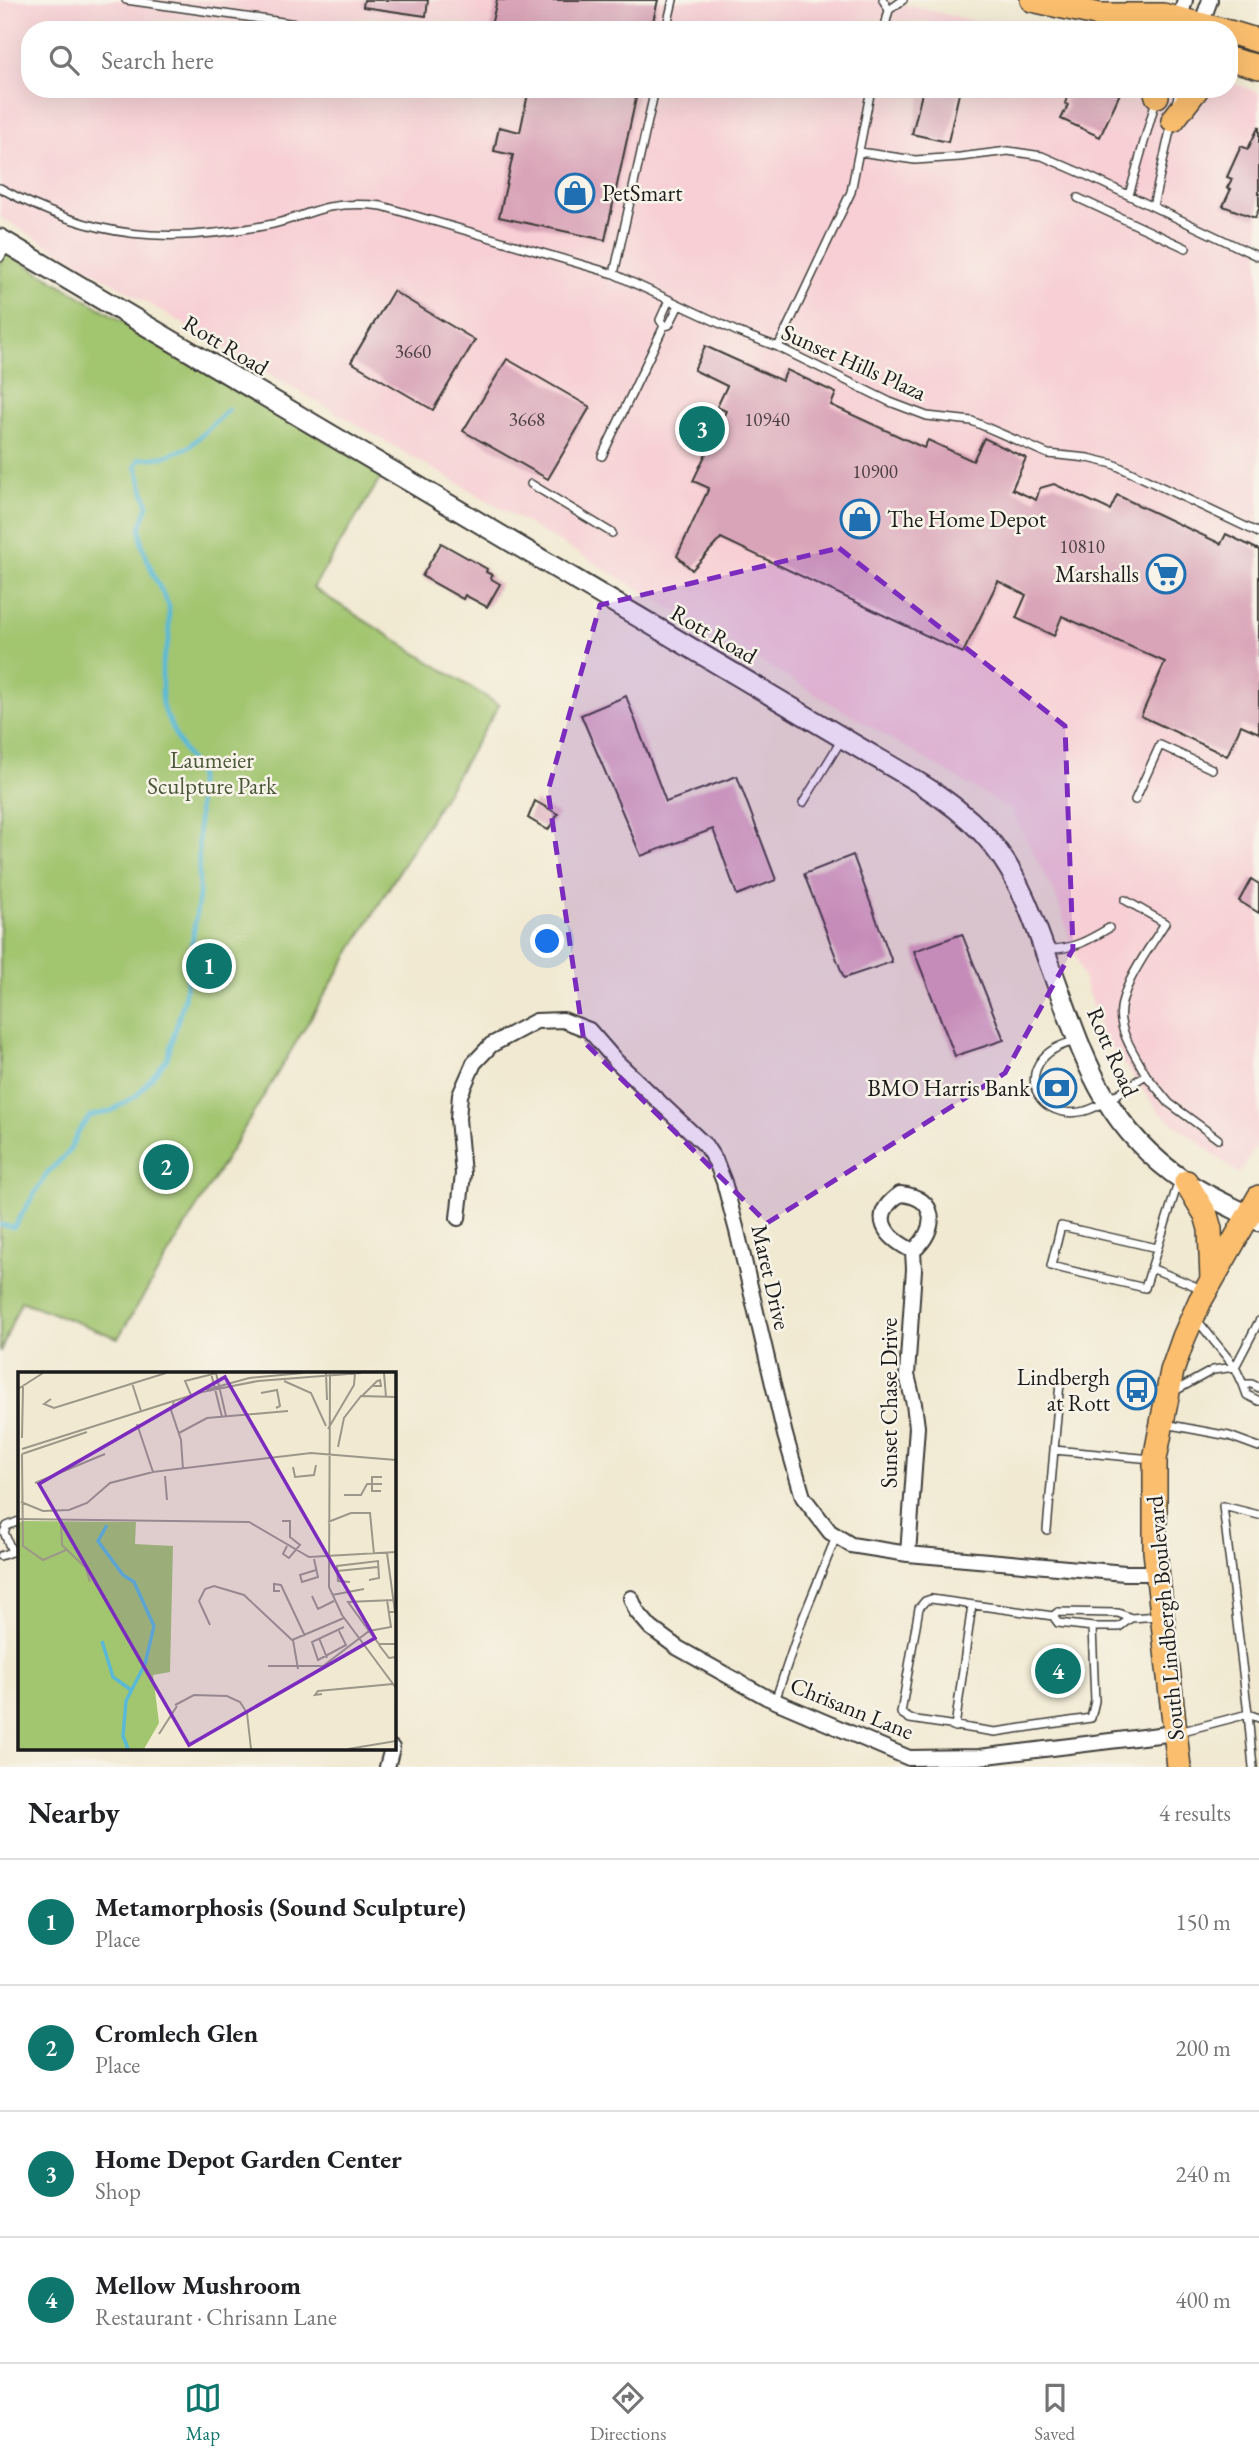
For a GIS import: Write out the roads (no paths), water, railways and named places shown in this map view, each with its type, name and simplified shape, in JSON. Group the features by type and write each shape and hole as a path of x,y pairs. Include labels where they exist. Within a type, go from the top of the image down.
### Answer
{"main road":[{"path":"1032,0 1108,21 1163,15 1190,21"},
{"path":"1238,35 1259,41"},
{"path":"1238,61 1258,67"},
{"path":"1238,70 1258,67"},
{"path":"1172,120 1190,98"},
{"path":"1183,1180 1208,1222 1209,1285"},
{"name":"South Lindbergh Boulevard","path":"1179,1767 1157,1573 1153,1504 1155,1459 1172,1371 1194,1316 1209,1285 1255,1211"}],"street":[{"path":"1195,21 1210,0"},
{"name":"Rott Road","path":"3,247 937,795 979,829 1014,877 1044,949 1077,1041 1105,1101 1116,1117 1142,1147 1183,1180 1255,1211"},
{"name":"Maret Drive","path":"458,1218 463,1174 458,1119 460,1095 474,1063 491,1045 536,1021 562,1020 589,1030 616,1061 705,1145 716,1162 737,1231 785,1435 803,1497 836,1537"},
{"name":"Sunset Chase Drive","path":"908,1554 916,1427 914,1404 906,1375 913,1251"},
{"path":"836,1537 851,1545 908,1554 1125,1573 1157,1573"},
{"name":"Chrisann Lane","path":"631,1598 637,1612 651,1628 678,1648 775,1701 909,1758 979,1757 1175,1733"},
{"path":"387,1767 391,1750"}],"lane":[{"path":"127,0 275,21"},
{"path":"668,21 673,0"},
{"path":"883,0 889,10"},
{"path":"886,21 889,10 903,0"},
{"path":"614,274 653,98"},
{"path":"778,347 851,192 870,98"},
{"path":"1129,195 1155,98"},
{"path":"1153,206 1178,98"},
{"path":"860,152 915,160 1008,151 1049,159 1259,257"},
{"name":"Sunset Hills Plaza","path":"0,188 35,207 77,223 139,235 182,236 233,232 278,223 336,206 382,206 614,274 738,332 778,347 890,402 927,416 972,421 1048,454 1088,458 1113,464 1259,533"},
{"path":"1078,198 1186,248"},
{"path":"664,326 660,320 668,300"},
{"path":"602,456 664,326 669,325 679,305"},
{"path":"531,484 612,533"},
{"path":"803,803 843,738"},
{"path":"1135,800 1160,745 1212,769"},
{"path":"1125,900 1165,923 1126,989 1120,1019 1124,1032 1146,1075 1169,1102 1218,1139"},
{"path":"1044,949 1060,950 1081,945 1109,928"},
{"path":"1077,1041 1060,1044 1040,1061 1036,1071 1034,1088 1044,1103 1062,1112 1087,1110 1146,1075"},
{"path":"1157,1248 1061,1226 1051,1266 1145,1288 1183,1180"},
{"path":"1151,1268 1209,1285"},
{"path":"1194,1316 1235,1367 1247,1395 1259,1401"},
{"path":"1235,1367 1259,1321"},
{"path":"1167,1396 1213,1370 1235,1367"},
{"path":"1047,1530 1061,1371"},
{"path":"1243,1384 1259,1388"},
{"path":"1161,1423 1229,1436 1259,1447"},
{"path":"1054,1450 1155,1459"},
{"path":"1253,1767 1223,1506 1259,1515"},
{"path":"0,1556 16,1550 4,1532 7,1526 18,1521"},
{"path":"775,1701 803,1618 836,1537"},
{"path":"1092,1627 1095,1701 1091,1718 995,1732 903,1716 901,1710 919,1608 922,1603 931,1599 1052,1616 1058,1612 1118,1613 1131,1618 1162,1616"},
{"path":"955,1727 972,1605"},
{"path":"1052,1616 1058,1623 1092,1627 1119,1627 1131,1618"},
{"path":"1175,1733 1248,1714 1259,1718"}],"waterway":[{"path":"0,1225 14,1227 48,1172 68,1153 78,1132 90,1116 111,1111 137,1095 167,1059 184,999 199,895 198,775 177,739 162,705 162,664 169,639 169,606 142,545 140,528 148,505 136,465 139,459 163,457 189,447 228,410"}],"place":[{"name":"PetSmart","path":"575,193"},
{"name":"Home Depot Garden Center","path":"702,429"},
{"name":"The Home Depot","path":"860,519"},
{"name":"Marshalls","path":"1166,574"},
{"name":"Metamorphosis (Sound Sculpture)","path":"209,966"},
{"name":"BMO Harris Bank","path":"1057,1088"},
{"name":"Cromlech Glen","path":"166,1167"},
{"name":"Lindbergh at Rott","path":"1137,1390"},
{"name":"Mellow Mushroom","path":"1058,1671"}],"park label":[{"name":"Laumeier Sculpture Park","path":"212,773"}]}
